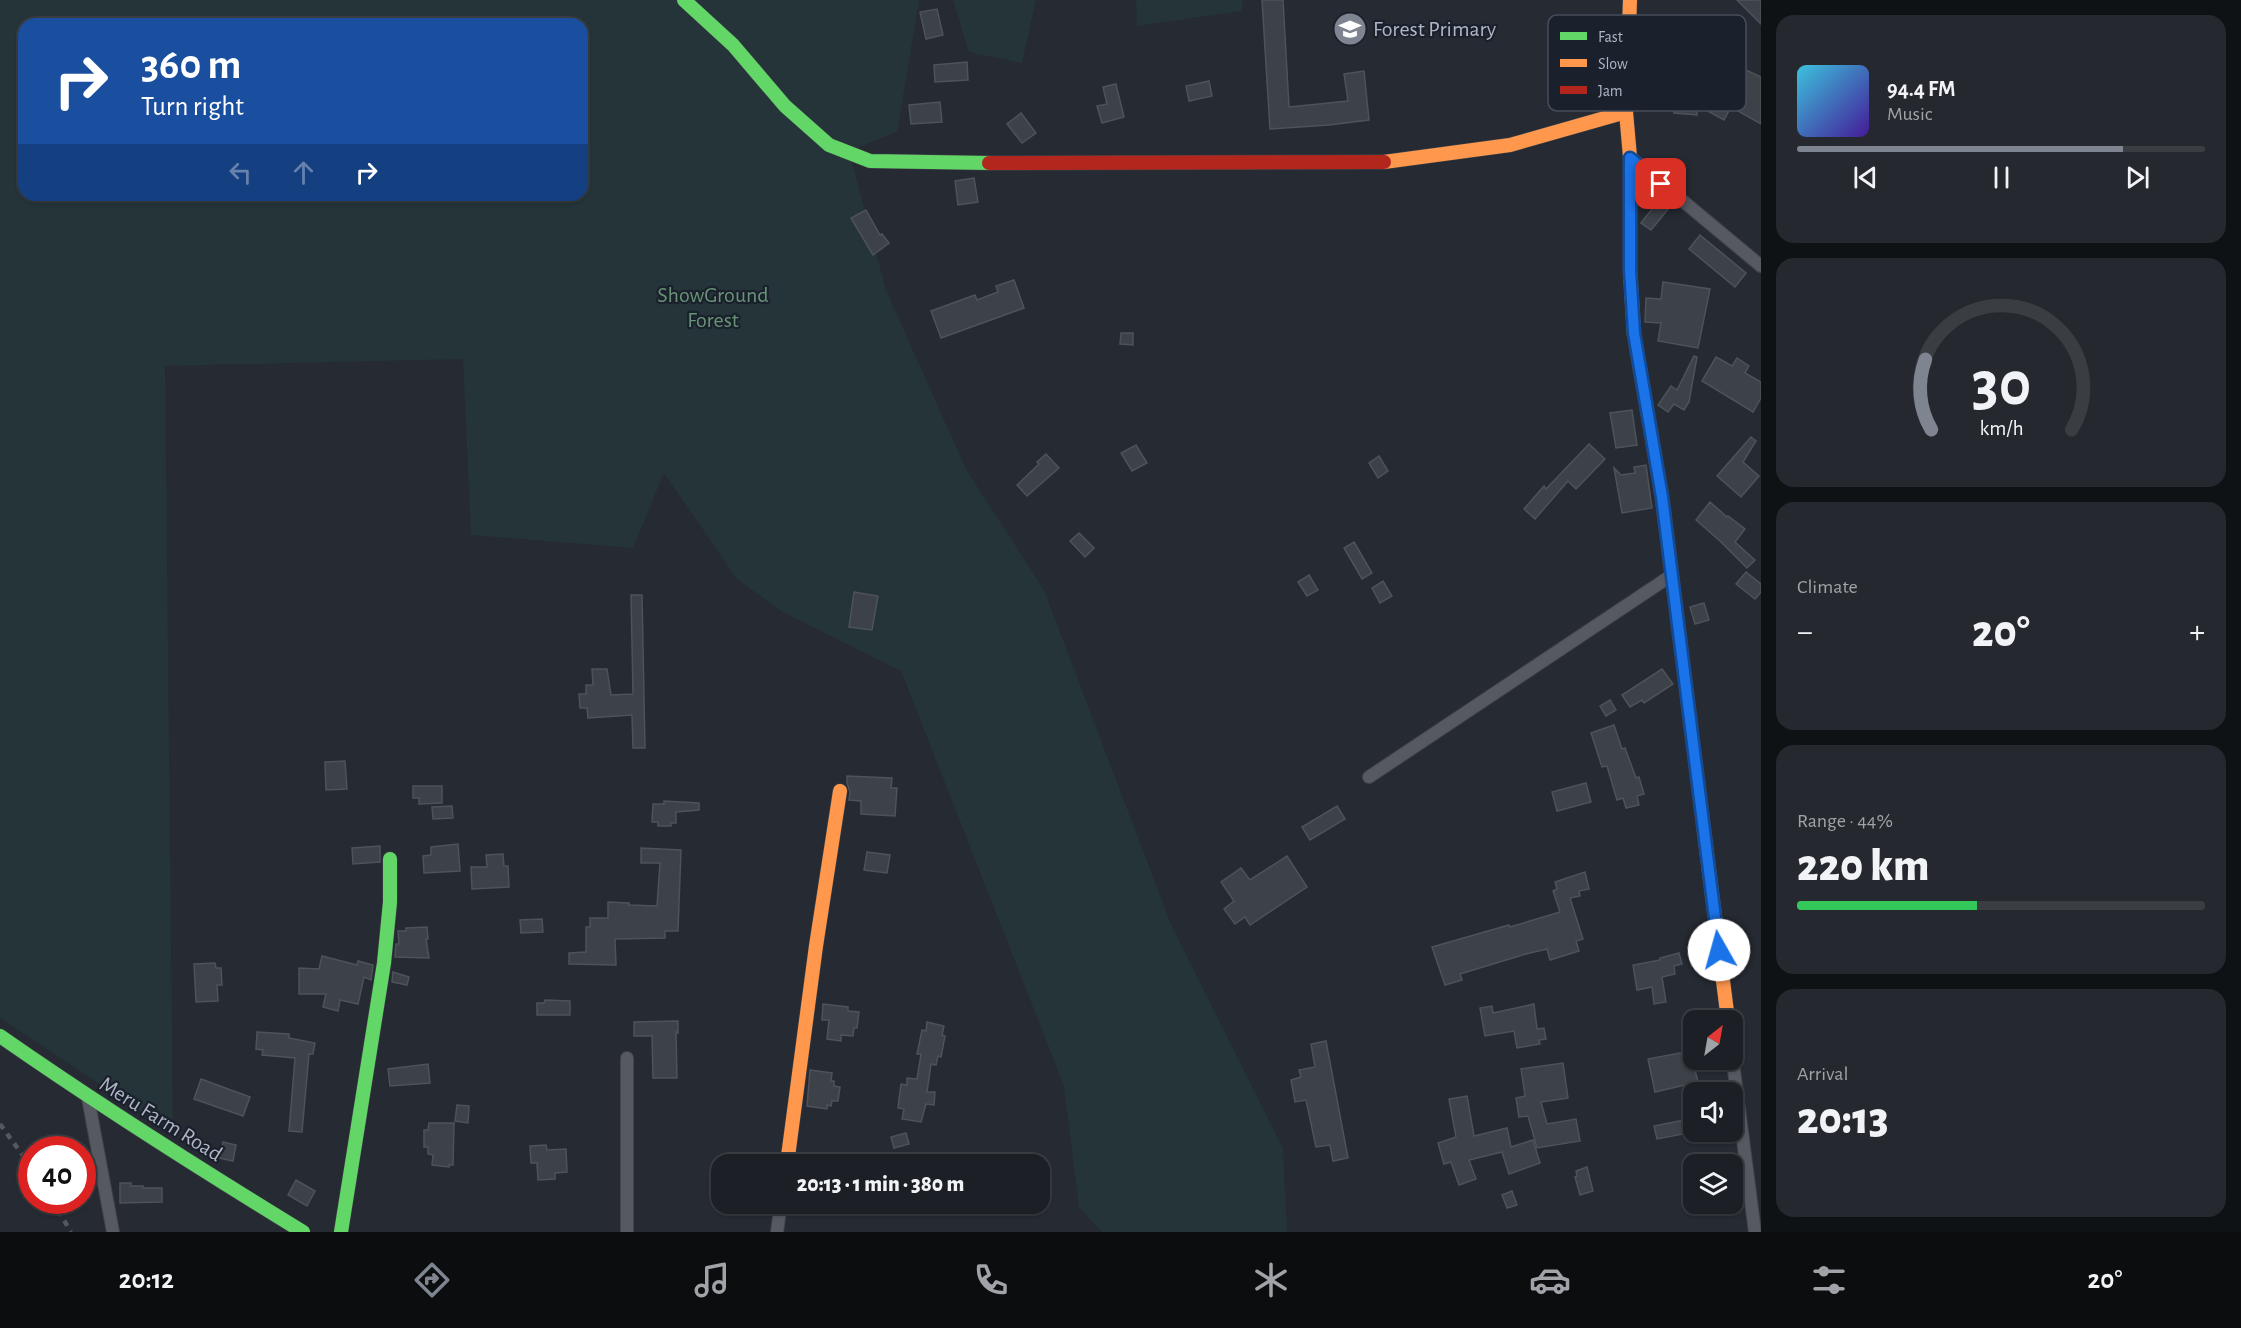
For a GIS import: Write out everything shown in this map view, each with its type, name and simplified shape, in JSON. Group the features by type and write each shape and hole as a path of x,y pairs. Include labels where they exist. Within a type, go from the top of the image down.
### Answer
{"street":[{"path":"684,0 733,45 785,106 829,145 870,161 1131,164 1386,162 1510,145 1626,112 1630,158 1630,270 1634,333 1662,497 1727,1010"},
{"path":"1629,15 1630,0"},
{"path":"1630,158 1761,266"},
{"path":"1369,777 1672,575"},
{"path":"788,1154 816,946 840,791"},
{"path":"341,1232 384,963 390,902 390,859"},
{"name":"Meru Farm Road","path":"0,1036 88,1098 159,1144 303,1232"},
{"path":"627,1058 627,1232"},
{"path":"1734,1070 1755,1232"},
{"path":"88,1098 113,1232"},
{"path":"777,1232 779,1214"}],"green space":[{"name":"ShowGround Forest","path":"0,0 919,0 897,132 849,151 886,290 966,469 1044,590 1172,927 1283,1149 1287,1232 1102,1232 1079,1207 1064,1086 901,671 781,611 737,579 664,473 633,548 471,535 463,359 165,366 173,1133 0,1018"},
{"path":"953,0 1036,0 1022,63 969,52"},
{"path":"1136,0 1243,0 1241,11 1137,26"}],"building":[{"path":"1262,0 1283,0 1289,107 1348,101 1344,74 1364,71 1369,120 1270,129"},
{"path":"1737,0 1761,0 1761,24"},
{"path":"937,9 943,35 926,39 920,12"},
{"path":"967,62 968,80 935,82 934,65"},
{"path":"1746,70 1761,77 1761,124 1738,111 1746,111"},
{"path":"1209,81 1212,96 1189,101 1186,86"},
{"path":"1116,84 1124,117 1102,123 1097,106 1107,104 1103,87"},
{"path":"940,102 942,122 911,124 909,105"},
{"path":"1674,111 1697,111 1697,115 1674,113"},
{"path":"1708,111 1729,111 1724,120"},
{"path":"1021,113 1036,133 1022,143 1007,124"},
{"path":"974,178 978,202 958,205 955,181"},
{"path":"1659,200 1669,208 1651,230 1641,223"},
{"path":"866,210 880,235 882,234 889,243 873,255 851,218"},
{"path":"1700,235 1746,273 1735,287 1689,249"},
{"path":"1014,280 1024,308 941,338 931,311 975,295 977,300 998,292 996,286"},
{"path":"1663,282 1710,289 1698,348 1658,341 1661,323 1645,322 1646,298 1661,299"},
{"path":"1121,333 1133,333 1133,345 1120,344"},
{"path":"1694,356 1697,357 1689,402 1684,410 1674,404 1668,412 1658,405 1671,386 1677,390"},
{"path":"1716,357 1732,366 1737,358 1749,366 1745,373 1761,382 1761,398 1753,412 1702,381"},
{"path":"1632,410 1637,445 1616,448 1610,413"},
{"path":"1751,437 1756,441 1743,462 1759,476 1741,497 1717,476"},
{"path":"1589,444 1605,459 1576,489 1568,481 1535,519 1524,509 1544,486 1546,489"},
{"path":"1136,445 1147,463 1132,471 1121,453"},
{"path":"1046,454 1059,468 1027,496 1017,485"},
{"path":"1379,456 1388,471 1378,478 1369,463"},
{"path":"1646,465 1652,508 1622,513 1614,468 1621,475 1635,473 1634,467"},
{"path":"1710,502 1745,529 1735,542 1755,560 1747,568 1696,520"},
{"path":"1079,533 1094,548 1085,557 1070,541"},
{"path":"1354,542 1372,573 1362,579 1344,548"},
{"path":"1746,572 1761,584 1761,592 1755,599 1736,584"},
{"path":"1309,575 1318,590 1307,596 1298,582"},
{"path":"1383,581 1392,596 1380,603 1372,588"},
{"path":"854,592 878,596 872,630 849,627"},
{"path":"631,595 642,595 645,748 633,748 632,715 588,718 587,708 580,708 579,694 586,694 586,685 593,685 592,669 607,669 611,695 633,694"},
{"path":"1704,603 1709,620 1695,624 1690,607"},
{"path":"1662,669 1673,684 1644,703 1642,700 1630,707 1622,695"},
{"path":"1610,700 1616,710 1606,716 1600,706"},
{"path":"1614,725 1622,749 1625,748 1636,778 1639,777 1644,794 1637,796 1639,805 1626,808 1623,798 1617,800 1607,766 1602,767 1591,733"},
{"path":"345,761 347,789 326,790 325,762"},
{"path":"847,776 892,778 891,788 897,788 895,816 861,814 861,801 849,800"},
{"path":"1586,783 1591,802 1557,811 1552,792"},
{"path":"413,786 442,786 442,803 419,804 419,798 413,798"},
{"path":"664,801 699,803 699,810 676,812 676,823 671,823 671,826 658,826 658,822 652,822 653,804 664,804"},
{"path":"452,806 453,818 433,819 432,807"},
{"path":"1337,806 1345,819 1310,840 1302,827"},
{"path":"458,844 460,871 424,873 423,856 431,855 431,847"},
{"path":"380,846 380,862 353,864 352,848"},
{"path":"641,848 681,850 678,931 665,931 665,938 615,939 616,965 569,964 569,953 586,952 586,927 590,927 590,918 608,918 608,902 657,906 660,863 641,863"},
{"path":"867,852 890,855 887,873 864,870"},
{"path":"503,854 504,866 508,866 509,887 472,889 471,867 487,867 486,855"},
{"path":"1287,856 1307,887 1250,925 1245,917 1235,924 1224,909 1234,901 1221,882 1241,868 1250,880"},
{"path":"1585,872 1589,889 1579,891 1580,896 1570,898 1583,939 1576,941 1579,951 1550,960 1547,949 1526,954 1460,974 1462,980 1445,985 1432,947 1560,912 1553,891 1557,889 1555,882"},
{"path":"542,919 543,932 521,933 520,920"},
{"path":"427,927 429,958 395,957 396,944 399,944 398,931 406,931 406,928"},
{"path":"1679,953 1682,964 1674,966 1675,974 1662,977 1666,1002 1654,1004 1652,987 1637,990 1633,965 1660,960 1660,958"},
{"path":"322,956 357,965 358,961 373,965 371,980 364,977 358,1004 340,1000 338,1011 323,1007 326,994 299,994 299,968 319,969"},
{"path":"215,963 216,968 221,968 222,985 217,985 218,1001 196,1002 194,964"},
{"path":"393,972 409,977 407,985 392,982"},
{"path":"545,1000 570,1001 570,1015 537,1015 537,1003 544,1003"},
{"path":"823,1004 848,1007 848,1011 859,1012 857,1028 854,1028 853,1036 841,1035 841,1041 827,1039 829,1020 822,1020"},
{"path":"1534,1004 1537,1029 1544,1028 1546,1039 1539,1040 1540,1044 1517,1048 1514,1031 1485,1036 1480,1008 1492,1006 1493,1013"},
{"path":"678,1021 678,1033 676,1032 677,1078 653,1078 652,1036 634,1036 634,1022"},
{"path":"927,1022 944,1026 942,1035 945,1036 941,1057 938,1056 936,1065 931,1064 927,1092 935,1092 934,1105 926,1104 921,1122 902,1119 904,1109 898,1108 901,1084 907,1085 907,1078 917,1079 921,1054 917,1054 922,1030 926,1031"},
{"path":"257,1032 289,1034 289,1038 315,1043 313,1054 309,1054 302,1132 289,1131 295,1058 262,1055 263,1050 256,1049"},
{"path":"1326,1041 1348,1158 1333,1161 1330,1145 1316,1147 1306,1100 1295,1102 1291,1080 1301,1077 1299,1070 1315,1067 1311,1044"},
{"path":"1683,1052 1683,1070 1695,1070 1698,1082 1683,1082 1683,1085 1655,1092 1648,1059"},
{"path":"1563,1063 1568,1098 1541,1102 1547,1124 1576,1119 1580,1141 1537,1148 1528,1116 1519,1117 1516,1098 1525,1096 1521,1069"},
{"path":"428,1064 430,1083 390,1086 388,1069"},
{"path":"810,1070 832,1073 831,1081 834,1081 834,1086 840,1087 838,1101 832,1101 831,1106 827,1105 827,1109 807,1106"},
{"path":"201,1079 250,1097 243,1116 194,1099"},
{"path":"1467,1096 1474,1136 1507,1128 1511,1147 1533,1140 1540,1163 1509,1174 1502,1152 1469,1160 1476,1179 1459,1185 1451,1162 1444,1164 1438,1143 1456,1137 1449,1099"},
{"path":"457,1105 469,1106 468,1123 455,1121"},
{"path":"1683,1120 1683,1134 1657,1139 1654,1126"},
{"path":"429,1123 454,1123 453,1165 449,1167 432,1165 433,1155 428,1154 428,1147 424,1147 424,1130 428,1130"},
{"path":"906,1133 909,1144 894,1148 891,1137"},
{"path":"223,1142 236,1145 233,1161 219,1158"},
{"path":"546,1145 547,1150 566,1149 567,1172 555,1173 555,1179 538,1180 537,1163 531,1163 530,1146"},
{"path":"1587,1167 1593,1191 1580,1195 1575,1177 1577,1176 1576,1171"},
{"path":"296,1180 315,1191 307,1206 288,1195"},
{"path":"120,1183 131,1183 131,1186 143,1186 143,1188 162,1188 162,1202 120,1203"},
{"path":"1512,1191 1517,1205 1507,1208 1502,1195"}],"railway":[{"path":"0,1124 18,1149"},
{"path":"60,1214 71,1232"}],"traffic: fast":[{"path":"684,0 733,45 785,106 829,145 870,161 989,163"},
{"path":"341,1232 384,963 390,902 390,859"},
{"path":"0,1036 150,1136 303,1232"}],"traffic: slow":[{"path":"1629,15 1630,0"},
{"path":"1626,111 1630,157 1630,270 1634,334"},
{"path":"1384,162 1510,145 1626,112"},
{"path":"788,1154 816,946 840,791"},
{"path":"1705,839 1727,1010"}],"traffic: jam":[{"path":"989,163 1384,162"},
{"path":"1634,334 1662,497 1705,839"}],"place":[{"name":"Forest Primary","path":"1350,29"}],"route":[{"path":"1661,184 1630,158 1630,270 1634,333 1662,497 1719,950"}]}
